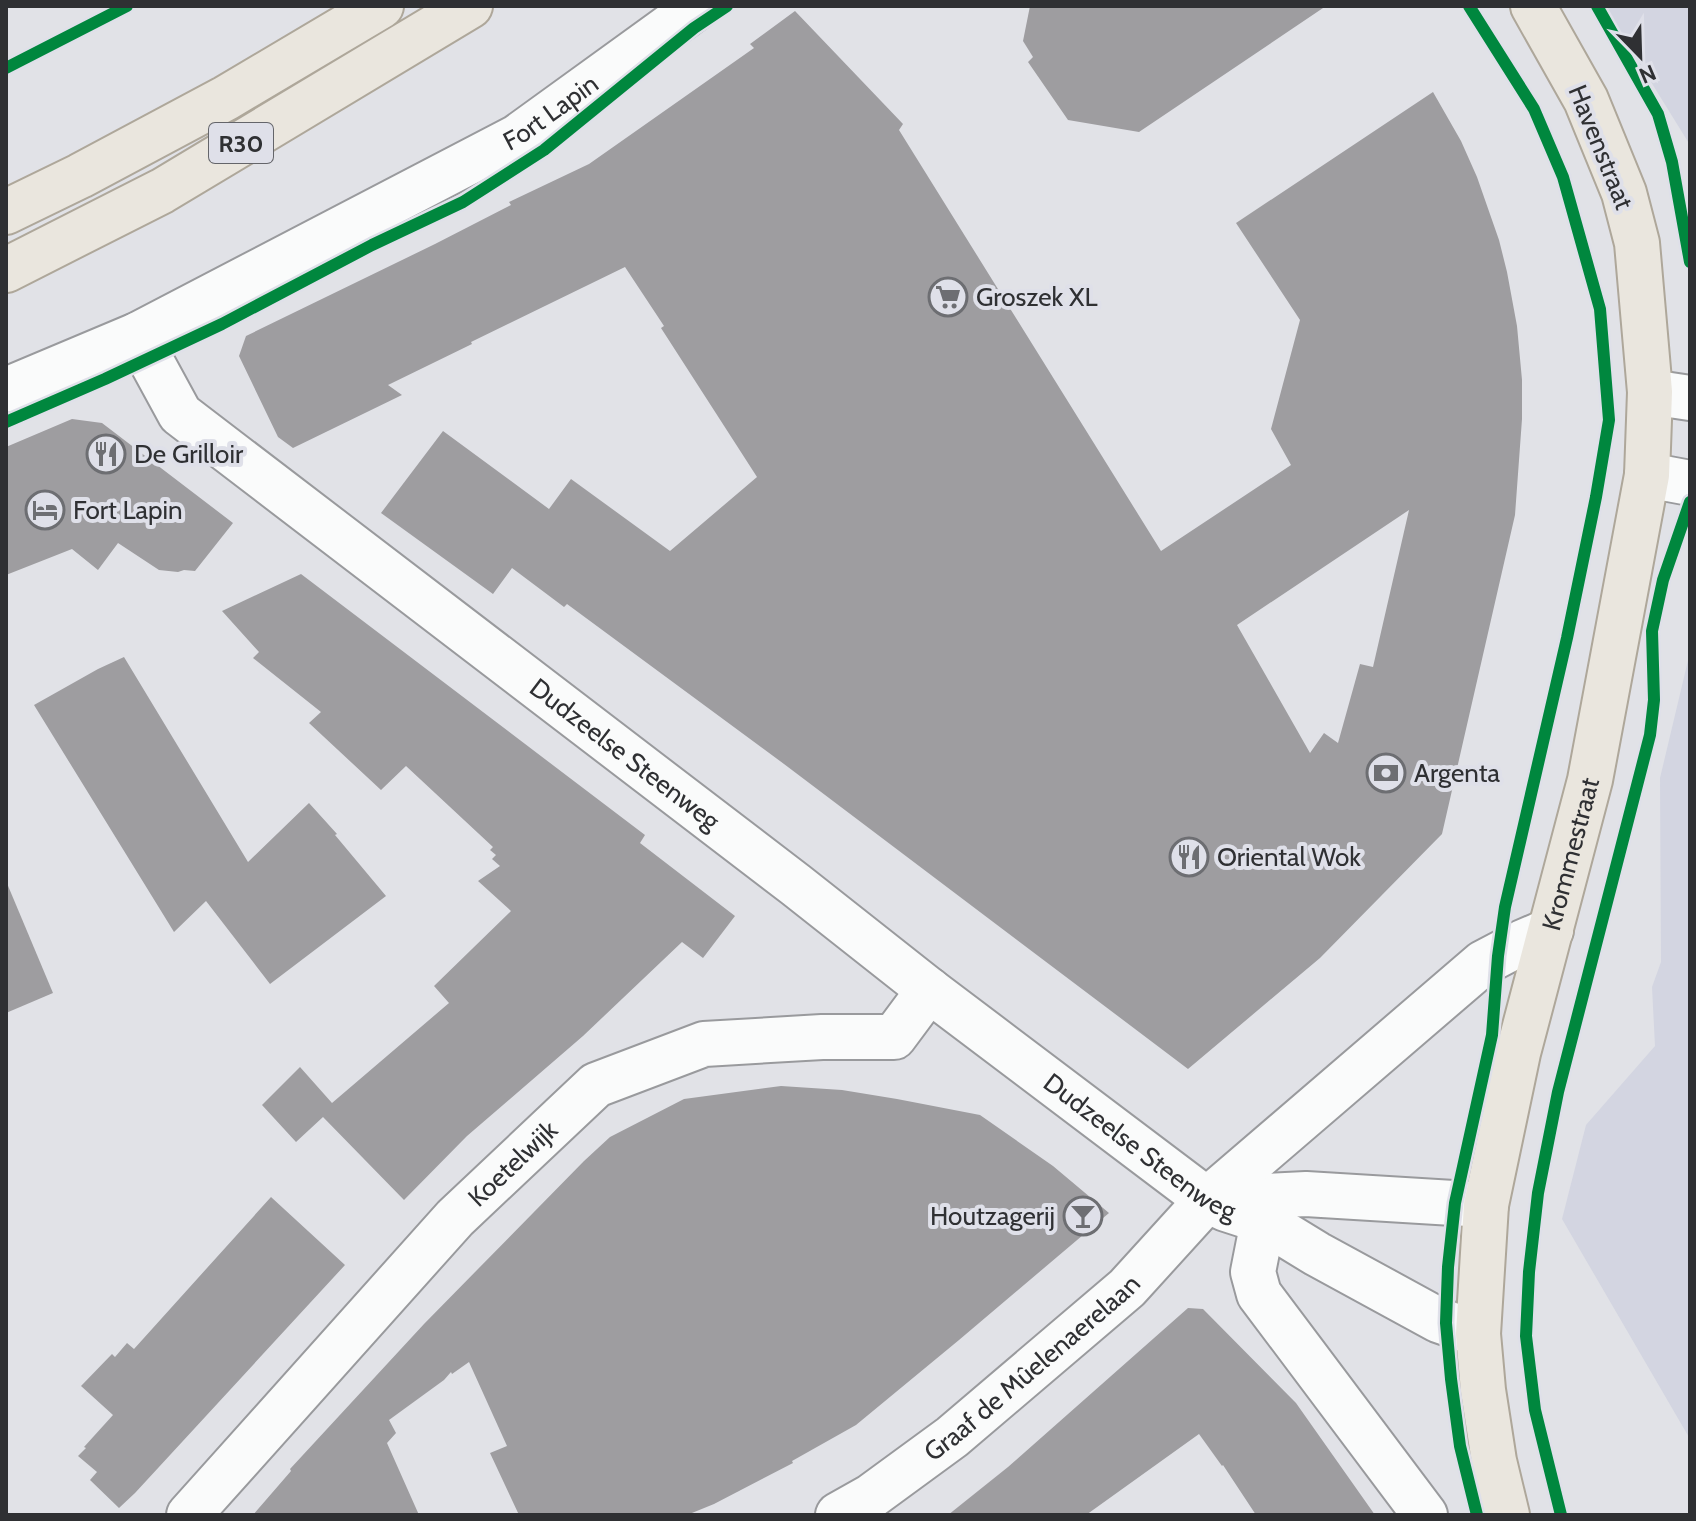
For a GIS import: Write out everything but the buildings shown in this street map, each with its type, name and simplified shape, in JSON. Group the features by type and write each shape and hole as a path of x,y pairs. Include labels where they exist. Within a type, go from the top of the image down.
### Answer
{"main road":[{"name":"R30","path":"6,212 226,98 381,6"},
{"name":"R30","path":"6,270 162,191 470,6"},
{"name":"Havenstraat","path":"1533,6 1586,100 1624,193 1670,395"},
{"name":"Krommestraat","path":"1551,930 1590,780 1647,475 1670,395"},
{"path":"1507,1515 1483,1390 1478,1334 1486,1205 1518,1053 1551,930"}],"street":[{"name":"Fort Lapin","path":"137,335 517,137 698,6"},
{"path":"6,390 137,335"},
{"name":"Dudzeelse Steenweg","path":"137,335 180,414 1207,1200 1263,1221 1438,1320 1478,1334"},
{"path":"1647,475 1690,483"},
{"name":"Krommestraat","path":"1207,1200 1483,963 1551,930"},
{"name":"Koetelwijk","path":"189,1515 455,1218 596,1085 704,1044 822,1037 894,1037 929,990"},
{"path":"1207,1200 1306,1194 1486,1205"},
{"name":"Graaf de Mûelenaerelaan","path":"838,1515 870,1497 952,1437 1127,1288 1207,1200"},
{"name":"Dudzeelse Steenweg","path":"1263,1221 1253,1272 1259,1294 1425,1515"}],"shaded area":[{"path":"1604,6 1690,6 1690,145"},
{"path":"1690,652 1690,1439 1562,1219 1586,1125 1655,1046 1652,987 1661,962 1660,778"}],"cycle path":[{"path":"6,68 127,6"},
{"path":"6,422 222,324 372,245 463,202 544,150 694,28 727,6"},
{"path":"1469,6 1534,109 1563,177 1600,309 1609,420 1567,638 1505,907 1492,1035 1455,1203 1446,1323 1460,1446 1477,1515"},
{"path":"1597,6 1658,114 1672,162 1690,262"},
{"path":"1561,1515 1535,1410 1526,1336 1538,1193 1558,1092 1650,735 1654,700 1652,631 1663,580 1690,502"}],"place":[{"name":"Groszek XL","path":"948,297"},
{"name":"De Grilloir","path":"106,454"},
{"name":"Fort Lapin","path":"45,510"},
{"name":"Argenta","path":"1386,773"},
{"name":"Oriental Wok","path":"1189,857"},
{"name":"Houtzagerij","path":"1083,1216"}]}
